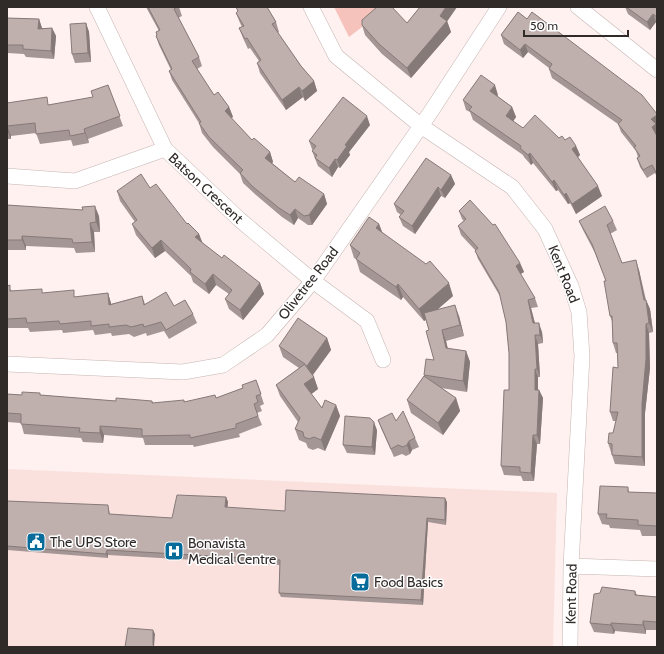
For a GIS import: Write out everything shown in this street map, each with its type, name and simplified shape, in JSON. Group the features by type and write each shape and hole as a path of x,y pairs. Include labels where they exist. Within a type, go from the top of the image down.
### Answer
{"street":[{"name":"Batson Crescent","path":"97,7 164,148 240,220 313,281 367,321 383,360"},
{"name":"Kent Road","path":"311,7 336,56 421,126 512,187 545,229 571,286 579,312 582,356 571,566 570,647"},
{"name":"Olivetree Road","path":"7,364 183,372 224,364 267,335 313,281 421,126 499,7"},
{"path":"578,7 657,70"},
{"path":"7,176 75,181 164,148"},
{"path":"571,566 657,569"}],"shaded area":[{"path":"334,7 388,7 349,37"},
{"path":"7,469 557,493 553,647 7,647"}],"building":[{"path":"148,7 177,7 174,9 199,57 192,61 214,95 218,92 229,107 225,111 252,140 254,138 270,152 265,158 295,182 299,177 324,194 309,215 304,216 295,209 290,215 279,208 252,186 240,173 243,170 209,137 199,123 201,122 169,71 172,69 156,36 156,32 160,30"},
{"path":"236,7 267,7 276,22 272,24 301,66 314,81 302,91 299,87 282,100 257,63 261,60 247,38 245,39 239,28 244,26 236,13 238,11"},
{"path":"377,7 392,7 407,23 420,7 446,7 440,16 447,21 407,68 379,44 362,25 362,20"},
{"path":"626,7 657,7 657,17 653,14 647,22"},
{"path":"518,12 527,19 532,12 642,95 657,114 651,119 656,124 652,127 657,136 657,174 652,165 643,170 637,158 640,156 634,147 636,146 618,124 622,120 549,69 552,64 525,44 520,50 501,35"},
{"path":"7,18 39,19 38,29 52,28 51,51 23,49 23,45 7,45"},
{"path":"86,23 88,53 72,54 70,24"},
{"path":"481,75 495,85 490,91 512,107 506,116 523,128 535,115 559,138 562,136 565,140 570,137 576,146 572,149 598,186 572,204 566,193 564,195 554,180 552,182 530,153 528,155 520,148 521,146 469,110 472,107 463,100"},
{"path":"108,85 120,116 84,129 85,133 70,136 69,130 36,134 35,123 7,126 7,103 47,97 48,105 93,97 91,91"},
{"path":"343,97 367,116 345,145 347,146 337,160 335,159 329,168 315,158 317,155 312,151 316,146 309,141"},
{"path":"426,158 451,175 441,190 438,187 412,226 399,217 404,211 394,204"},
{"path":"141,174 150,188 156,184 187,224 188,223 199,234 195,237 222,258 224,255 260,283 240,310 225,299 232,290 213,274 205,284 190,272 191,269 161,240 152,248 132,224 137,220 117,191"},
{"path":"470,200 493,225 495,224 520,263 516,266 535,298 528,300 533,323 539,323 540,335 535,335 537,369 535,369 535,390 539,390 537,435 533,435 531,473 520,472 520,467 501,466 504,390 509,390 509,353 506,322 499,292 475,251 478,248 458,226 466,219 459,211"},
{"path":"7,205 83,210 82,207 95,206 96,222 90,223 92,242 73,243 72,239 22,236 22,240 7,240"},
{"path":"605,206 613,221 607,225 622,263 636,260 644,300 646,300 649,323 646,324 646,359 642,404 642,457 612,455 612,444 608,443 609,433 613,433 618,412 610,412 613,367 618,368 617,343 613,343 612,316 610,316 604,281 606,281 592,244 579,221"},
{"path":"369,217 379,224 376,228 426,264 430,261 449,283 419,309 398,284 396,287 356,259 360,253 350,245"},
{"path":"10,285 10,291 42,289 42,293 74,290 74,297 108,293 109,305 142,296 144,305 166,292 174,306 185,300 193,314 166,330 161,322 144,327 143,324 131,327 126,325 109,327 109,324 91,326 91,321 60,324 59,321 27,323 26,318 7,319 7,286"},
{"path":"455,305 460,325 442,330 446,348 466,351 463,381 424,375 426,359 434,360 426,331 429,330 424,313"},
{"path":"298,318 327,338 307,366 305,365 314,377 304,384 322,408 325,400 336,405 321,440 314,437 309,439 304,437 303,432 295,429 300,418 276,385 305,364 279,346"},
{"path":"424,376 456,398 438,423 407,400"},
{"path":"256,380 261,394 256,396 258,402 254,404 258,416 236,424 236,428 190,438 190,435 142,436 142,429 100,426 100,433 79,432 80,428 21,424 21,414 7,413 7,394 22,395 22,392 40,393 40,395 116,401 116,398 152,401 152,403 184,400 184,402 215,395 216,398 243,388 242,385"},
{"path":"403,411 415,438 403,447 398,445 391,449 378,420 392,413 396,421"},
{"path":"345,416 370,418 374,422 372,447 343,445"},
{"path":"600,486 628,487 628,492 657,493 657,526 638,525 638,520 606,518 607,514 598,514"},
{"path":"286,490 445,498 445,520 427,518 421,600 279,593 280,560 107,550 106,554 7,546 7,501 108,505 109,514 172,518 177,495 226,497 225,507 285,511"},
{"path":"602,587 635,591 635,595 657,597 657,622 643,621 643,625 611,623 611,625 590,623 594,594 600,593"},
{"path":"128,628 153,630 153,645 155,647 125,647"}],"place":[{"name":"The UPS Store","path":"36,542"},
{"name":"Bonavista Medical Centre","path":"174,551"},
{"name":"Food Basics","path":"360,582"}]}
